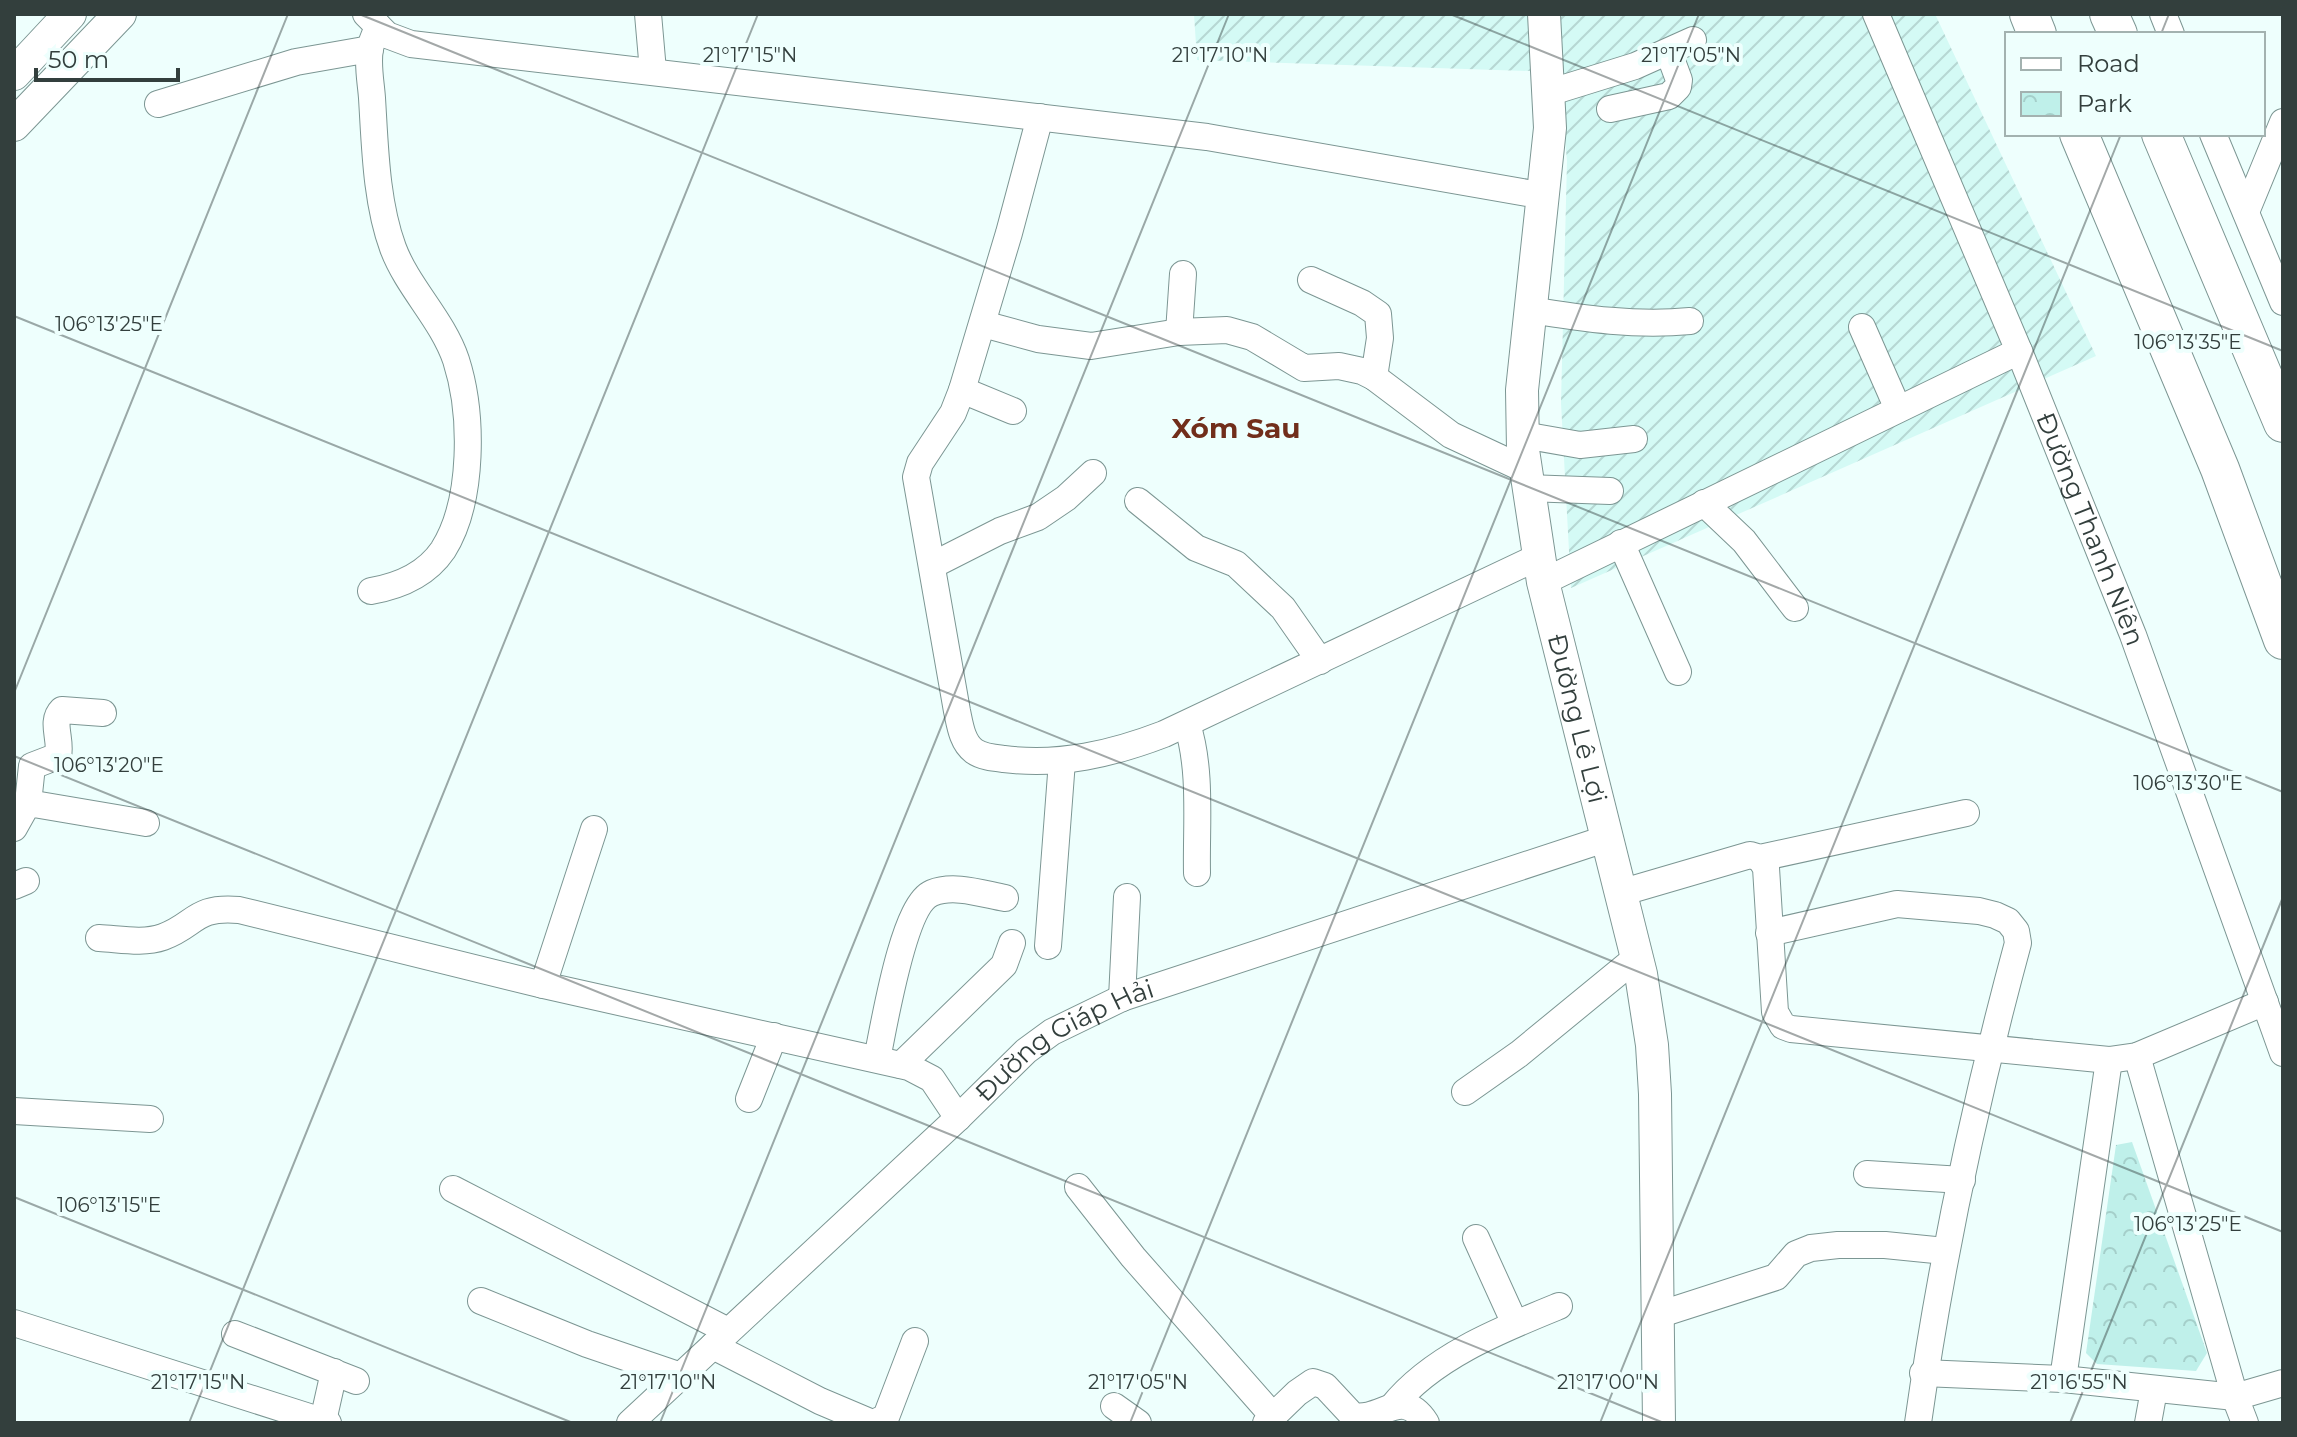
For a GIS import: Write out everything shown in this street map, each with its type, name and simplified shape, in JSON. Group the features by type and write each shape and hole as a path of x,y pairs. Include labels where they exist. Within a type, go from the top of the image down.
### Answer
{"highway":[{"path":"2080,136 2220,469 2283,640"},
{"path":"2162,136 2283,423"}],"main road":[{"path":"14,74 70,14"},
{"path":"14,125 120,14"},
{"name":"Đường Lê Lợi","path":"1544,14 1550,128 1522,390 1523,435 1542,569 1636,958 1652,1045 1659,1423"}],"street":[{"path":"648,14 653,71"},
{"name":"Đường Thanh Niên","path":"1876,14 2019,351 2133,635 2283,1053"},
{"path":"371,30 374,133 383,207 393,248 455,357 463,390 467,446 465,480 453,531 441,552 409,581 371,591"},
{"path":"158,104 296,62 371,30 411,44 1207,137 1545,196"},
{"path":"1548,93 1635,66 1693,40"},
{"path":"1610,109 1669,96 1674,92 1679,80 1669,53"},
{"path":"1040,117 962,390 953,413 917,470 917,486 957,711 965,741 975,752 991,758 1062,761 1122,750 1187,724 1320,661 1542,569 1621,543 2019,351"},
{"path":"2246,212 2283,122"},
{"path":"2214,136 2283,302"},
{"path":"1179,332 1183,274"},
{"path":"1311,280 1362,303 1378,314 1380,338 1374,377"},
{"path":"1531,310 1624,323 1690,321"},
{"path":"983,324 1038,339 1091,346 1179,332 1227,330 1252,337 1304,368 1339,366 1374,377 1444,431 1527,479 1610,491"},
{"path":"1862,327 1898,409"},
{"path":"962,390 1013,411"},
{"path":"1523,435 1580,445 1634,439"},
{"path":"933,565 1000,531 1038,517 1066,498 1093,473"},
{"path":"1138,501 1196,548 1236,564 1283,608 1320,661"},
{"path":"1704,503 1744,541 1795,608"},
{"path":"1621,543 1678,672"},
{"path":"14,828 28,803 32,766 58,756 60,748 56,721 59,713 62,710 103,713"},
{"path":"1187,724 1195,762 1197,873"},
{"path":"1048,946 1062,761"},
{"path":"28,803 146,823"},
{"path":"1620,893 1750,855 1760,858 1966,813"},
{"path":"543,985 594,829"},
{"name":"Đường Giáp Hải","path":"646,1418 681,1376 1026,1051 1052,1032 1122,998 1605,839"},
{"path":"1760,858 1766,868 1775,1012 1783,1026 1800,1031 2109,1060 2137,1056 2265,1002"},
{"path":"889,1062 895,975 920,901 932,893 947,890 1005,898"},
{"path":"1122,998 1127,897"},
{"path":"1769,933 1897,904 1979,911 2008,921 2016,931 2018,943 1989,1048 1945,1251 1923,1373 1918,1423"},
{"path":"99,938 153,940 167,936 207,911 239,910 543,985 889,1062 932,1079 958,1118"},
{"path":"889,1062 1004,965 1012,943"},
{"path":"1465,1092 1529,1046 1636,958"},
{"path":"749,1099 774,1036"},
{"path":"2137,1056 2245,1423"},
{"path":"2063,1379 2109,1060"},
{"path":"14,1111 150,1119"},
{"path":"1867,1174 1962,1180"},
{"path":"1078,1187 1270,1419 1313,1382 1325,1386 1353,1416 1359,1418 1392,1407 1406,1406 1414,1408 1426,1423"},
{"path":"453,1189 720,1339 820,1401 873,1423 886,1417 915,1341"},
{"path":"1476,1238 1515,1324"},
{"path":"1658,1315 1776,1277 1796,1254 1811,1248 1885,1245 1945,1251"},
{"path":"481,1301 587,1344 681,1376"},
{"path":"1392,1407 1402,1394 1438,1365 1515,1324 1559,1306"},
{"path":"14,1323 326,1422 345,1376 235,1334"},
{"path":"1923,1373 2063,1379 2235,1397 2283,1383"},
{"path":"2148,1423 2154,1390"},
{"path":"1114,1406 1138,1423"}],"shaded area":[{"path":"1194,14 1935,14 2096,356 1571,588 1561,403 1567,161 1559,72 1197,60"}],"green space":[{"path":"2132,1142 2207,1353 2196,1371 2097,1364 2086,1353 2116,1145"}],"district":[{"name":"Xóm Sau","path":"1236,428"}]}
